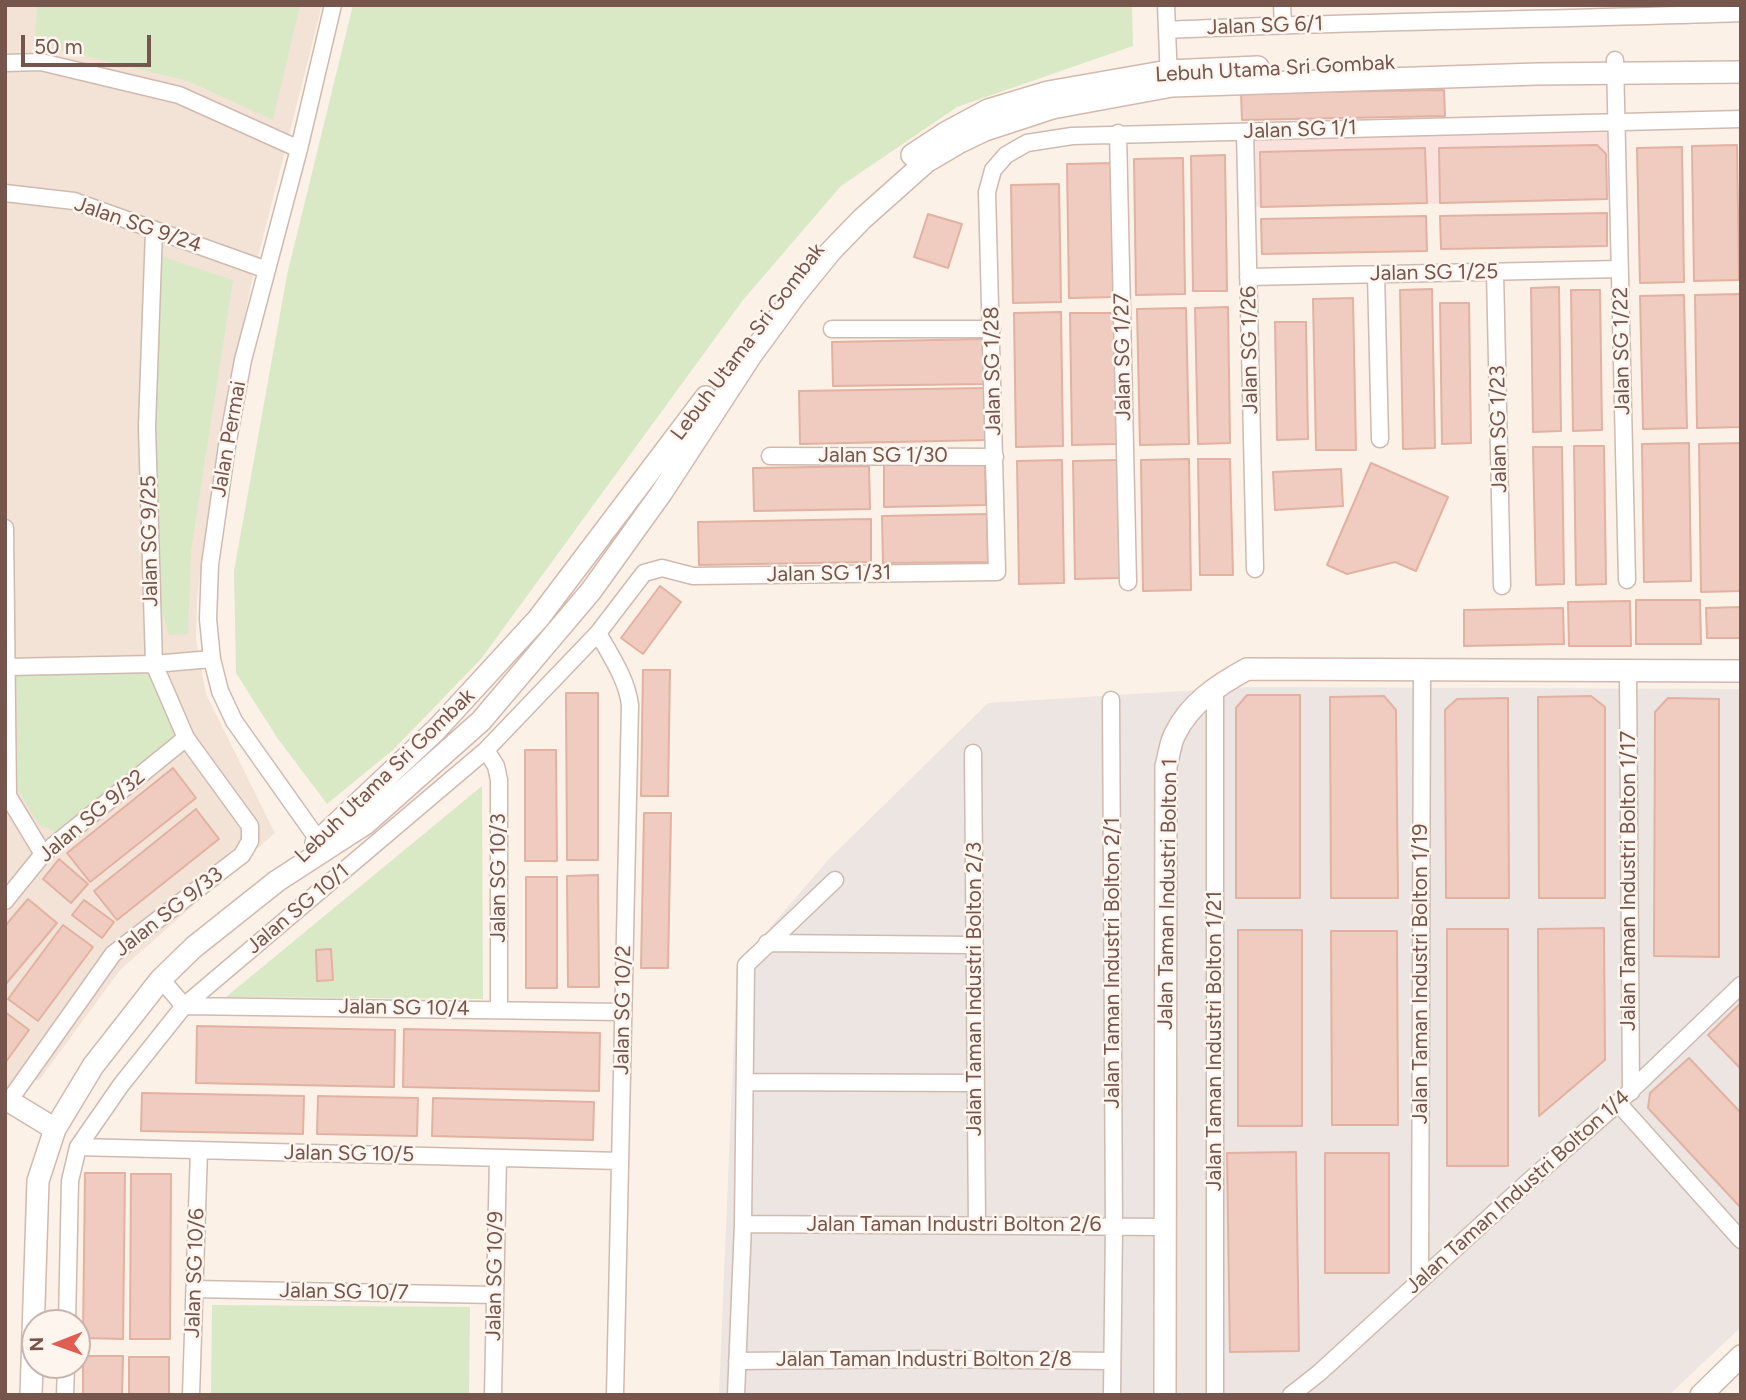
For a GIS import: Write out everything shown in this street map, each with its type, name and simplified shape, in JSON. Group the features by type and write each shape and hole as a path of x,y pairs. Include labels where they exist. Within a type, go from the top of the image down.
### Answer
{"street":[{"name":"Jalan Permai","path":"322,845 234,721 220,691 212,659 208,619 210,565 227,446 243,360 299,149 333,5"},
{"path":"1166,5 1169,78"},
{"path":"1282,5 1283,25"},
{"path":"1407,5 1408,22"},
{"name":"Jalan SG 6/1","path":"1167,30 1408,22 1534,13 1741,13"},
{"name":"Lebuh Utama Sri Gombak","path":"1615,67 1741,58"},
{"path":"5,63 41,62 179,95 299,149"},
{"name":"Lebuh Utama Sri Gombak","path":"31,1395 38,1181 55,1129 93,1066 161,979 194,947 322,845 436,730 538,619 693,416 756,324 803,264 859,202 913,155 947,131 988,110 1048,92 1237,67 1615,67 1741,72"},
{"path":"1615,67 1617,121"},
{"name":"Jalan SG 1/1","path":"993,170 1006,155 1027,143 1072,136 1741,119"},
{"name":"Jalan SG 1/22","path":"1617,121 1627,580"},
{"name":"Jalan SG 1/26","path":"1245,132 1255,569"},
{"name":"Jalan SG 1/27","path":"1118,133 1128,582"},
{"name":"Jalan SG 1/28","path":"993,170 987,192 998,572"},
{"name":"Jalan SG 9/24","path":"5,193 74,201 267,270"},
{"name":"Jalan SG 9/25","path":"154,230 147,428 153,664 186,738 250,825"},
{"name":"Jalan SG 1/25","path":"1248,277 1620,269"},
{"name":"Jalan SG 1/23","path":"1495,272 1502,586"},
{"path":"1376,275 1380,439"},
{"path":"832,329 992,329"},
{"name":"Jalan SG 1/30","path":"770,456 995,457"},
{"path":"5,528 8,796 43,854"},
{"name":"Jalan SG 1/31","path":"662,568 693,576 998,572"},
{"name":"Jalan SG 10/1","path":"67,1309 70,1181 78,1147 121,1086 184,1006 486,750 598,633 644,573 662,568"},
{"name":"Jalan SG 10/2","path":"598,633 624,681 630,705 615,1395"},
{"path":"7,667 153,664 212,659"},
{"name":"Jalan Taman Industri Bolton 1","path":"1165,1395 1166,766 1174,735 1193,709 1214,687 1247,669 1741,671"},
{"name":"Jalan Taman Industri Bolton 1/19","path":"1420,1279 1422,670"},
{"name":"Jalan Taman Industri Bolton 1/17","path":"1628,670 1630,1091"},
{"name":"Jalan Taman Industri Bolton 1/21","path":"1214,687 1215,1395"},
{"name":"Jalan Taman Industri Bolton 2/1","path":"1111,701 1114,1226 1112,1395"},
{"name":"Jalan SG 9/32","path":"5,901 43,854 186,738"},
{"name":"Jalan SG 10/3","path":"486,750 496,766 499,780 499,1010"},
{"name":"Jalan Taman Industri Bolton 2/3","path":"973,753 977,1225"},
{"name":"Jalan SG 9/33","path":"55,1129 7,1101 113,954 242,855 250,841 250,825"},
{"path":"736,1395 743,1224 746,965 835,880"},
{"path":"767,943 974,945"},
{"path":"161,979 184,1006"},
{"name":"Jalan Taman Industri Bolton 1/4","path":"1291,1395 1319,1373 1618,1103 1741,985"},
{"name":"Jalan SG 10/4","path":"184,1006 623,1012"},
{"path":"745,1082 975,1083"},
{"path":"1618,1103 1741,1240"},
{"name":"Jalan SG 10/5","path":"78,1147 621,1161"},
{"name":"Jalan SG 10/6","path":"191,1395 199,1150"},
{"name":"Jalan SG 10/9","path":"494,1395 498,1158"},
{"name":"Jalan Taman Industri Bolton 2/6","path":"743,1224 1165,1227"},
{"name":"Jalan SG 10/7","path":"195,1289 494,1295"},
{"path":"1701,1395 1741,1356"},
{"name":"Jalan Taman Industri Bolton 2/8","path":"737,1360 1112,1361"}],"shaded area":[{"path":"5,5 322,5 251,285 218,449 197,598 196,639 206,694 275,833 120,970 40,1079 5,1093"},
{"path":"1611,130 1612,200 1252,207 1251,141"},
{"path":"1249,687 1741,689 1741,1327 1669,1395 719,1395 737,966 828,860 988,703"}],"green space":[{"path":"37,5 300,5 273,120 188,81 35,44"},
{"path":"353,5 1132,5 1133,46 957,107 841,186 743,300 481,659 394,749 327,804 278,739 236,673 234,571 287,275"},
{"path":"158,255 233,280 191,550 188,634 169,635 157,596 153,372"},
{"path":"151,670 176,735 57,832 39,825 18,790 16,675"},
{"path":"482,786 483,999 226,997"},
{"path":"212,1305 470,1307 469,1395 211,1395"}],"building":[{"path":"1444,90 1445,116 1242,120 1241,93"},
{"path":"1597,145 1606,154 1607,199 1440,203 1439,148"},
{"path":"1737,145 1739,280 1694,281 1692,146"},
{"path":"1682,147 1684,282 1640,283 1637,148"},
{"path":"1425,148 1427,203 1261,207 1260,152"},
{"path":"1225,155 1227,291 1193,291 1191,156"},
{"path":"1183,158 1185,294 1136,295 1134,159"},
{"path":"1114,163 1116,297 1069,298 1067,164"},
{"path":"1059,184 1061,302 1013,303 1011,185"},
{"path":"1607,213 1607,246 1441,249 1440,216"},
{"path":"928,214 962,224 948,268 914,257"},
{"path":"1426,216 1427,251 1262,254 1261,219"},
{"path":"1559,287 1561,431 1533,432 1531,288"},
{"path":"1432,289 1435,448 1403,449 1400,290"},
{"path":"1571,290 1600,290 1602,430 1573,431"},
{"path":"1740,294 1741,427 1697,428 1695,295"},
{"path":"1684,295 1687,428 1643,429 1640,296"},
{"path":"1353,298 1356,450 1316,450 1313,299"},
{"path":"1440,303 1469,303 1471,443 1442,444"},
{"path":"1228,307 1230,443 1198,444 1195,308"},
{"path":"1186,308 1189,444 1140,445 1137,309"},
{"path":"1061,312 1063,446 1016,447 1014,313"},
{"path":"1070,313 1116,313 1118,444 1072,445"},
{"path":"1275,322 1306,322 1308,439 1277,440"},
{"path":"984,339 985,384 833,386 832,342"},
{"path":"986,388 987,440 800,444 799,391"},
{"path":"1689,443 1691,581 1644,582 1642,444"},
{"path":"1741,443 1741,591 1701,592 1699,444"},
{"path":"1574,446 1604,446 1606,584 1576,585"},
{"path":"1533,447 1562,447 1564,584 1536,585"},
{"path":"1189,459 1191,590 1143,591 1141,460"},
{"path":"1198,459 1230,459 1233,575 1200,575"},
{"path":"1062,460 1064,583 1019,584 1017,461"},
{"path":"1118,460 1120,578 1075,579 1073,461"},
{"path":"985,463 986,505 884,507 884,465"},
{"path":"1371,463 1448,497 1416,571 1395,562 1347,574 1327,565"},
{"path":"869,466 870,509 754,511 753,468"},
{"path":"1341,469 1343,506 1275,510 1273,472"},
{"path":"987,514 988,562 883,563 882,516"},
{"path":"871,519 871,562 699,565 698,522"},
{"path":"660,586 681,602 643,654 621,638"},
{"path":"1636,600 1700,600 1701,644 1636,644"},
{"path":"1630,601 1631,646 1569,646 1568,602"},
{"path":"1741,607 1741,638 1707,638 1706,608"},
{"path":"1563,608 1564,644 1464,646 1464,610"},
{"path":"643,670 670,670 668,796 641,796"},
{"path":"566,693 598,693 598,860 567,860"},
{"path":"1247,695 1300,695 1300,898 1236,898 1236,708"},
{"path":"1384,696 1396,710 1398,898 1331,898 1330,697"},
{"path":"1591,696 1605,707 1605,898 1539,898 1538,697"},
{"path":"1508,698 1509,898 1446,898 1445,710 1457,699"},
{"path":"1668,698 1719,699 1719,957 1654,956 1655,712"},
{"path":"525,750 556,750 557,861 525,861"},
{"path":"173,768 196,798 90,882 67,853"},
{"path":"196,809 219,839 117,920 94,891"},
{"path":"644,813 671,813 668,968 641,968"},
{"path":"59,859 88,884 71,903 43,879"},
{"path":"598,875 599,987 568,987 567,876"},
{"path":"526,877 557,877 557,988 526,988"},
{"path":"28,899 57,923 5,985 5,926"},
{"path":"84,900 114,922 102,938 72,915"},
{"path":"63,925 93,947 38,1021 8,999"},
{"path":"1604,928 1605,1060 1539,1116 1538,929"},
{"path":"1447,929 1508,929 1508,1166 1447,1166"},
{"path":"1238,930 1302,930 1302,1126 1238,1126"},
{"path":"1331,931 1397,931 1398,1125 1332,1125"},
{"path":"331,949 333,980 317,981 316,950"},
{"path":"1741,1003 1741,1069 1708,1035"},
{"path":"5,1012 29,1030 5,1063"},
{"path":"197,1026 395,1030 394,1087 196,1083"},
{"path":"404,1029 600,1033 599,1091 403,1087"},
{"path":"1689,1058 1741,1113 1741,1208 1648,1108 1650,1093"},
{"path":"142,1093 304,1096 303,1134 141,1131"},
{"path":"318,1096 418,1098 417,1136 317,1134"},
{"path":"433,1098 594,1102 593,1140 432,1136"},
{"path":"1296,1152 1299,1351 1230,1352 1227,1153"},
{"path":"1325,1153 1389,1153 1389,1273 1325,1273"},
{"path":"85,1173 125,1173 123,1339 91,1338 91,1309 83,1309"},
{"path":"131,1174 171,1174 170,1339 130,1339"},
{"path":"91,1356 123,1356 122,1395 83,1395 83,1379 91,1379"},
{"path":"129,1357 169,1357 169,1395 129,1395"}]}
